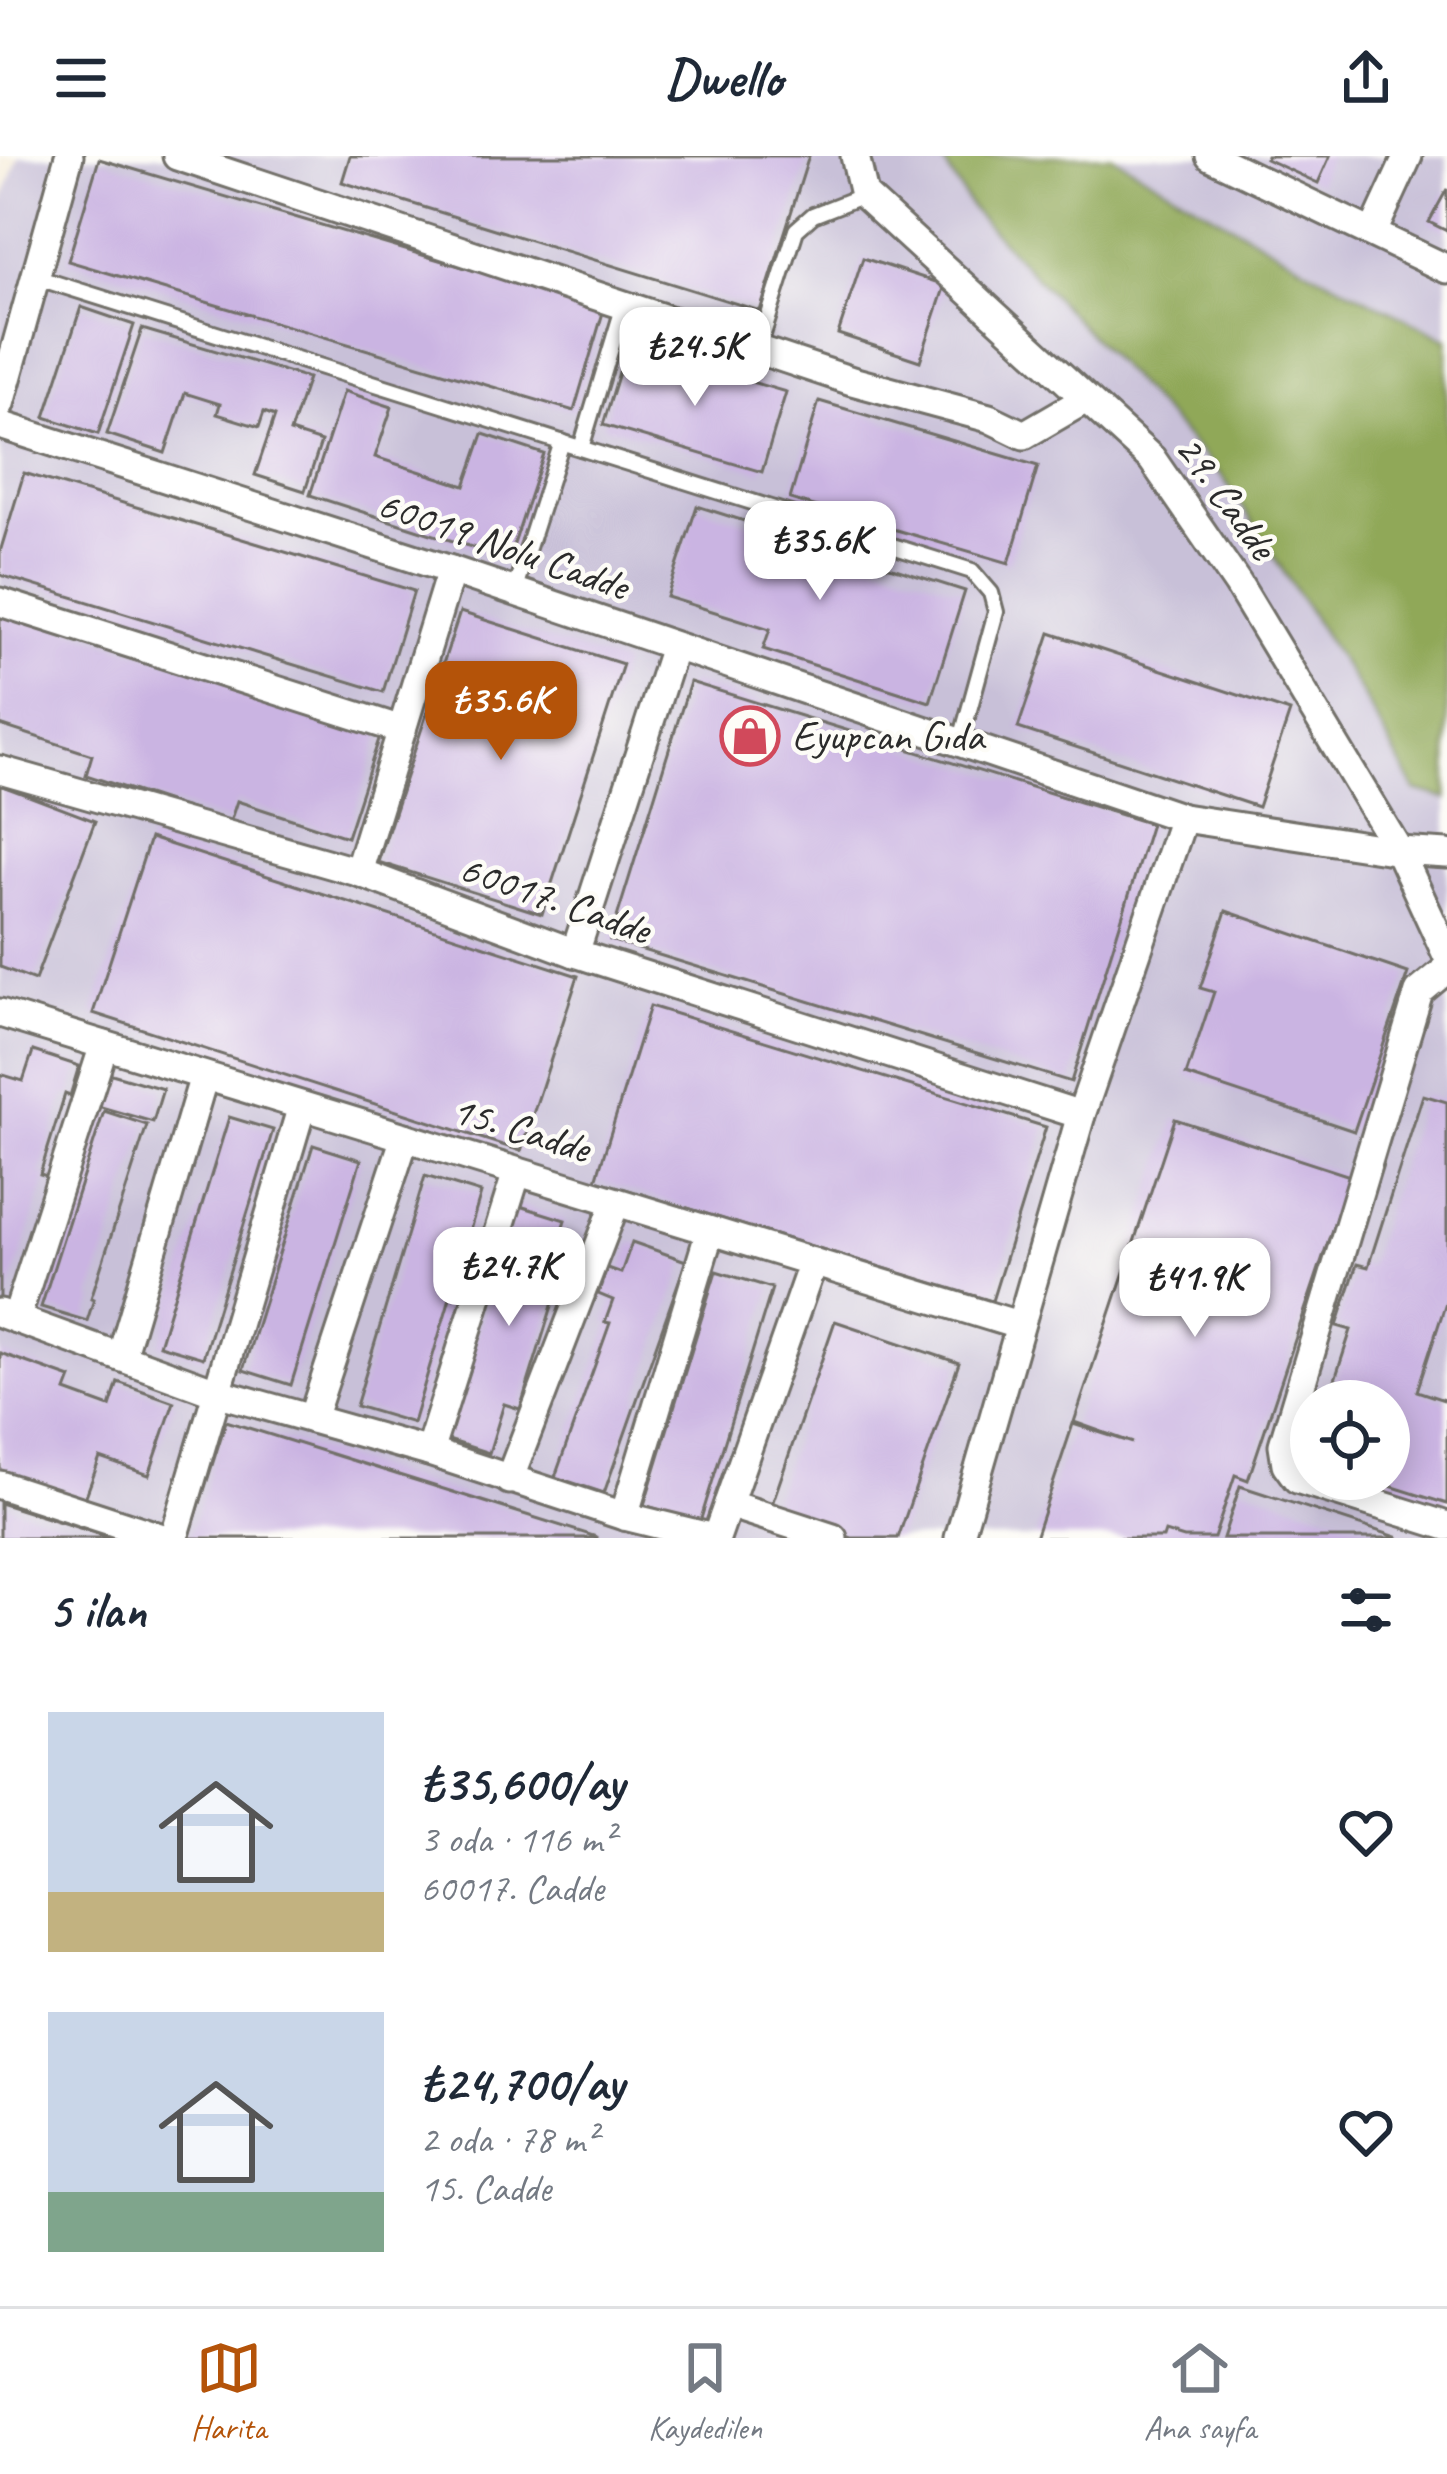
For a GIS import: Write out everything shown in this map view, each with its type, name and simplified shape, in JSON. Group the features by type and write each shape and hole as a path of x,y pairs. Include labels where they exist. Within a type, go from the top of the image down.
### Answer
{"street":[{"path":"0,404 69,156"},
{"path":"177,156 852,381 989,418 1024,435 1086,399"},
{"path":"855,156 864,194"},
{"path":"1210,156 1447,268"},
{"path":"1373,232 1408,156"},
{"name":"29. Cadde","path":"864,194 1152,459 1238,584 1399,851 1447,955"},
{"name":"60019 Nolu Cadde","path":"0,425 451,570 1183,818 1447,854"},
{"path":"358,872 451,570"},
{"path":"0,602 401,730"},
{"path":"575,953 674,647"},
{"name":"60017. Cadde","path":"0,770 358,872 575,953 1081,1115"},
{"path":"959,1538 1081,1115 1183,818"},
{"path":"1447,969 1419,992 1283,1445 1286,1464 1297,1479 1447,1526"},
{"name":"15. Cadde","path":"1,1015 1018,1325"},
{"path":"104,1045 8,1316 216,1392 429,1452 624,1516 715,1538 813,1262"},
{"path":"121,1358 204,1076"},
{"path":"174,1538 302,1106"},
{"path":"312,1419 405,1137"},
{"path":"429,1452 517,1172"},
{"path":"509,1480 616,1202"},
{"path":"624,1516 710,1231"},
{"path":"0,1485 163,1538"},
{"path":"728,1504 833,1538"}],"lane":[{"path":"758,350 796,230 813,215 864,194"},
{"path":"35,277 972,571 992,593 996,612 960,743"},
{"path":"581,448 624,305"},
{"path":"514,591 562,442"}],"shaded area":[{"path":"19,156 1447,156 1447,1538 0,1538 0,208"}],"green space":[{"path":"940,156 1112,156 1312,271 1447,339 1447,799 1415,790 1362,694 1223,477 972,209"}],"building":[{"path":"350,156 809,156 760,311 342,182"},
{"path":"1267,156 1330,156 1318,183"},
{"path":"99,159 604,309 574,411 68,261"},
{"path":"1447,189 1447,231 1429,222"},
{"path":"863,258 945,285 920,361 838,334"},
{"path":"81,307 134,325 98,434 45,417"},
{"path":"142,329 308,378 290,432 321,442 305,491 255,475 275,416 264,412 259,427 217,414 220,404 185,393 165,453 107,434"},
{"path":"627,346 786,392 762,472 603,425"},
{"path":"344,391 392,407 375,457 465,486 483,434 544,454 509,559 310,495"},
{"path":"819,401 1038,466 1009,563 790,499"},
{"path":"24,473 414,591 383,692 0,575 0,552"},
{"path":"697,506 965,591 930,702 763,649 770,629 667,597"},
{"path":"0,607 382,730 347,837 237,801 230,822 86,775 92,755 0,725"},
{"path":"460,612 623,664 542,914 378,862"},
{"path":"1050,633 1290,712 1258,807 1018,728"},
{"path":"690,682 1151,824 1071,1082 610,940"},
{"path":"0,785 95,821 35,980 0,967"},
{"path":"150,838 578,976 521,1151 93,1013"},
{"path":"1226,911 1408,973 1354,1131 1186,1075 1214,992 1200,988"},
{"path":"650,1006 1046,1127 992,1301 596,1180"},
{"path":"33,1051 79,1066 70,1096 65,1094 40,1174 47,1176 7,1300 0,1298 0,1074 23,1081"},
{"path":"105,1072 163,1089 153,1122 94,1105"},
{"path":"1423,1095 1447,1102 1447,1299 1417,1391 1447,1401 1447,1504 1410,1492 1410,1380 1335,1380 1351,1330 1337,1326 1357,1264 1368,1267"},
{"path":"104,1111 147,1125 87,1321 41,1307"},
{"path":"229,1117 273,1130 203,1358 159,1345"},
{"path":"1175,1119 1350,1176 1248,1480 1235,1475 1214,1538 1184,1538 1165,1532 1163,1538 1035,1538 1073,1424 1133,1443 1074,1422"},
{"path":"313,1145 361,1160 291,1385 243,1370"},
{"path":"425,1176 481,1193 413,1423 356,1406"},
{"path":"517,1205 565,1220 551,1264 564,1267 520,1409 504,1404 489,1453 445,1439"},
{"path":"632,1242 686,1261 604,1493 555,1477 610,1323 605,1322 613,1300 598,1294 607,1268 621,1273"},
{"path":"716,1271 772,1288 700,1522 644,1505"},
{"path":"835,1321 959,1363 898,1538 852,1538 770,1510"},
{"path":"0,1353 71,1378 66,1391 110,1407 118,1382 174,1402 149,1475 100,1458 83,1504 0,1475"},
{"path":"226,1421 597,1537 597,1538 189,1538"},
{"path":"1240,1486 1397,1537 1397,1538 1223,1538"},
{"path":"0,1503 108,1537 108,1538 0,1538"}],"place":[{"name":"Eyupcan Gıda","path":"750,736"}]}
